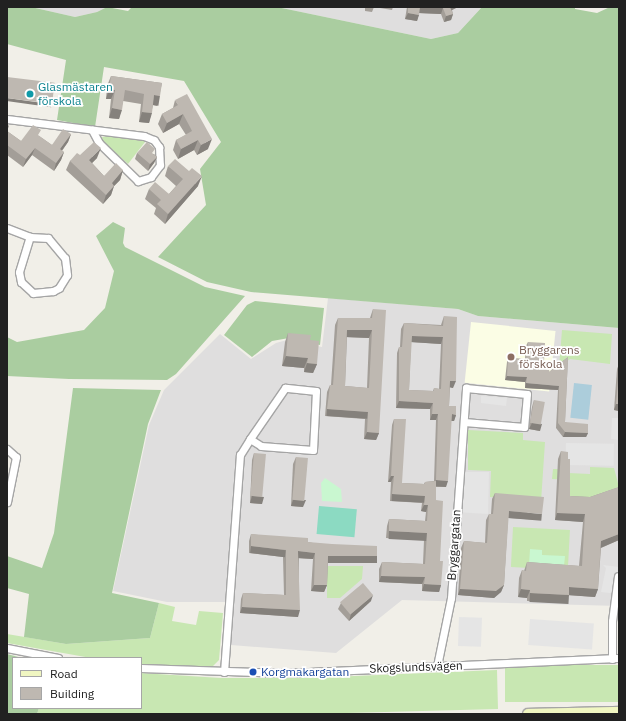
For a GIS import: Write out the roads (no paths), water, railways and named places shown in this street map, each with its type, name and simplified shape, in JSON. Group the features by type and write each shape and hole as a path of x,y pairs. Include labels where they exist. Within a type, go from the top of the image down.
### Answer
{"main road":[{"path":"528,714 619,712"}],"street":[{"path":"7,119 144,136 154,140 159,147 160,165 151,177 138,181 99,143 92,130"},
{"path":"7,228 30,236 48,238 65,258 67,275 59,288 53,291 33,293 20,282 19,272 30,236"},
{"path":"224,672 240,455 250,439 285,388 316,391 313,450 261,446 250,439"},
{"name":"Bryggargatan","path":"437,666 451,598 466,388 527,394 524,427 464,422"},
{"path":"7,449 16,457 7,502"},
{"path":"615,658 612,621 618,576"},
{"path":"7,648 53,657"},
{"name":"Skogslundsvägen","path":"142,668 285,673 615,658"}],"water":[{"path":"574,383 592,385 588,420 570,418"}],"place":[{"name":"Glasmästaren förskola","path":"30,94"},
{"name":"Bryggarens förskola","path":"511,357"},
{"name":"Korgmakargatan","path":"253,672"}]}
